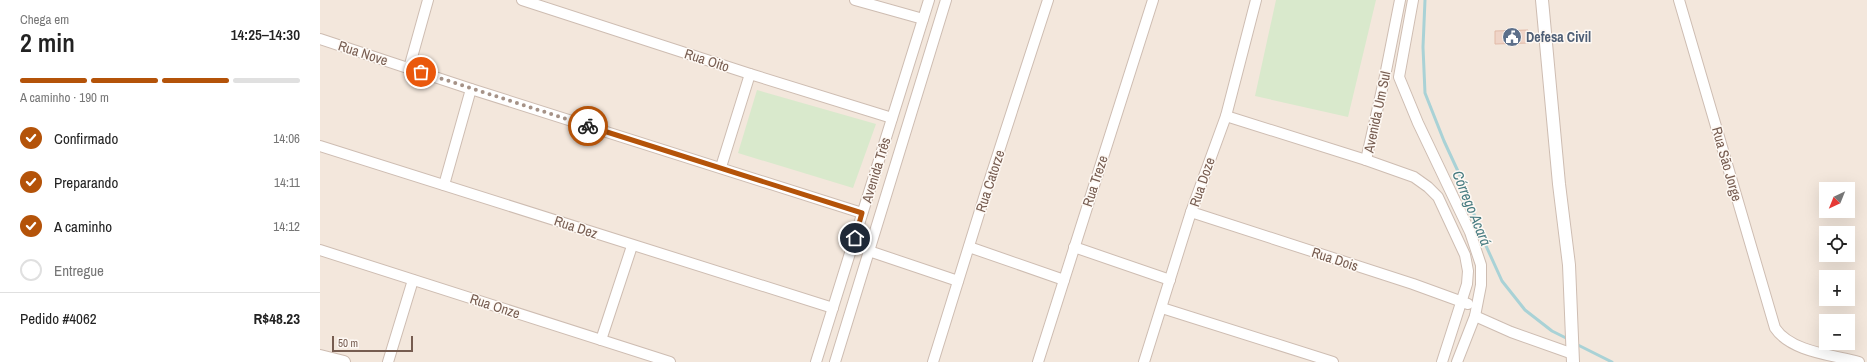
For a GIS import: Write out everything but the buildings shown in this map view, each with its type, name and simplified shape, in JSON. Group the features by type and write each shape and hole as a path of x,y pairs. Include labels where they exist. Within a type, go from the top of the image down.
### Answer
{"street":[{"path":"409,68 428,0"},
{"name":"Rua Oito","path":"522,0 750,74 892,118"},
{"path":"855,0 923,19"},
{"name":"Avenida Três","path":"816,362 929,0"},
{"name":"Avenida Três","path":"835,362 946,0"},
{"name":"Rua Catorze","path":"933,362 1048,0"},
{"name":"Rua Treze","path":"1038,362 1153,0"},
{"name":"Rua Doze","path":"1144,362 1191,212 1226,116 1256,0"},
{"name":"Avenida Um Sul","path":"1400,0 1366,160 1414,177 1428,187 1443,205 1465,255 1468,271 1462,303 1442,362"},
{"name":"Avenida Um Sul","path":"1413,0 1399,77 1418,123 1470,232 1481,265 1481,285 1476,311 1458,362"},
{"path":"1542,0 1559,184 1569,265 1573,358"},
{"name":"Rua São Jorge","path":"1679,0 1775,328 1782,337 1798,347 1859,362"},
{"name":"Rua Nove","path":"320,39 471,89 721,167 862,213"},
{"path":"721,167 750,74"},
{"path":"905,76 922,81"},
{"path":"1385,76 1399,77"},
{"path":"444,185 471,89"},
{"path":"1226,116 1366,160"},
{"name":"Rua Dez","path":"320,146 632,246 833,308"},
{"path":"881,154 898,157"},
{"name":"Rua Dois","path":"1191,212 1413,284 1462,303 1510,332 1573,358"},
{"path":"1457,238 1470,232"},
{"path":"601,340 632,246"},
{"path":"969,247 1064,280"},
{"path":"1074,247 1170,280"},
{"name":"Rua Onze","path":"320,250 670,362"},
{"path":"869,251 958,281"},
{"path":"843,274 860,280"},
{"path":"388,362 413,280"},
{"path":"1162,308 1333,362"},
{"path":"1450,338 1465,343"},
{"path":"320,356 344,362"}],"shaded area":[{"path":"320,0 1867,0 1867,362 320,362"}],"green space":[{"path":"1276,0 1376,0 1348,117 1255,96"},
{"path":"757,90 876,124 853,188 738,153"}],"waterway":[{"name":"Córrego Acará","path":"1425,0 1423,47 1425,93 1444,141 1462,180 1482,237 1502,281 1525,310 1552,331 1570,340"},
{"name":"Córrego Acará","path":"1576,344 1612,362"}],"way so far":[{"path":"421,72 588,126"}],"place":[{"name":"Defesa Civil","path":"1512,37"}],"route":[{"path":"588,126 862,213 855,238"}]}
